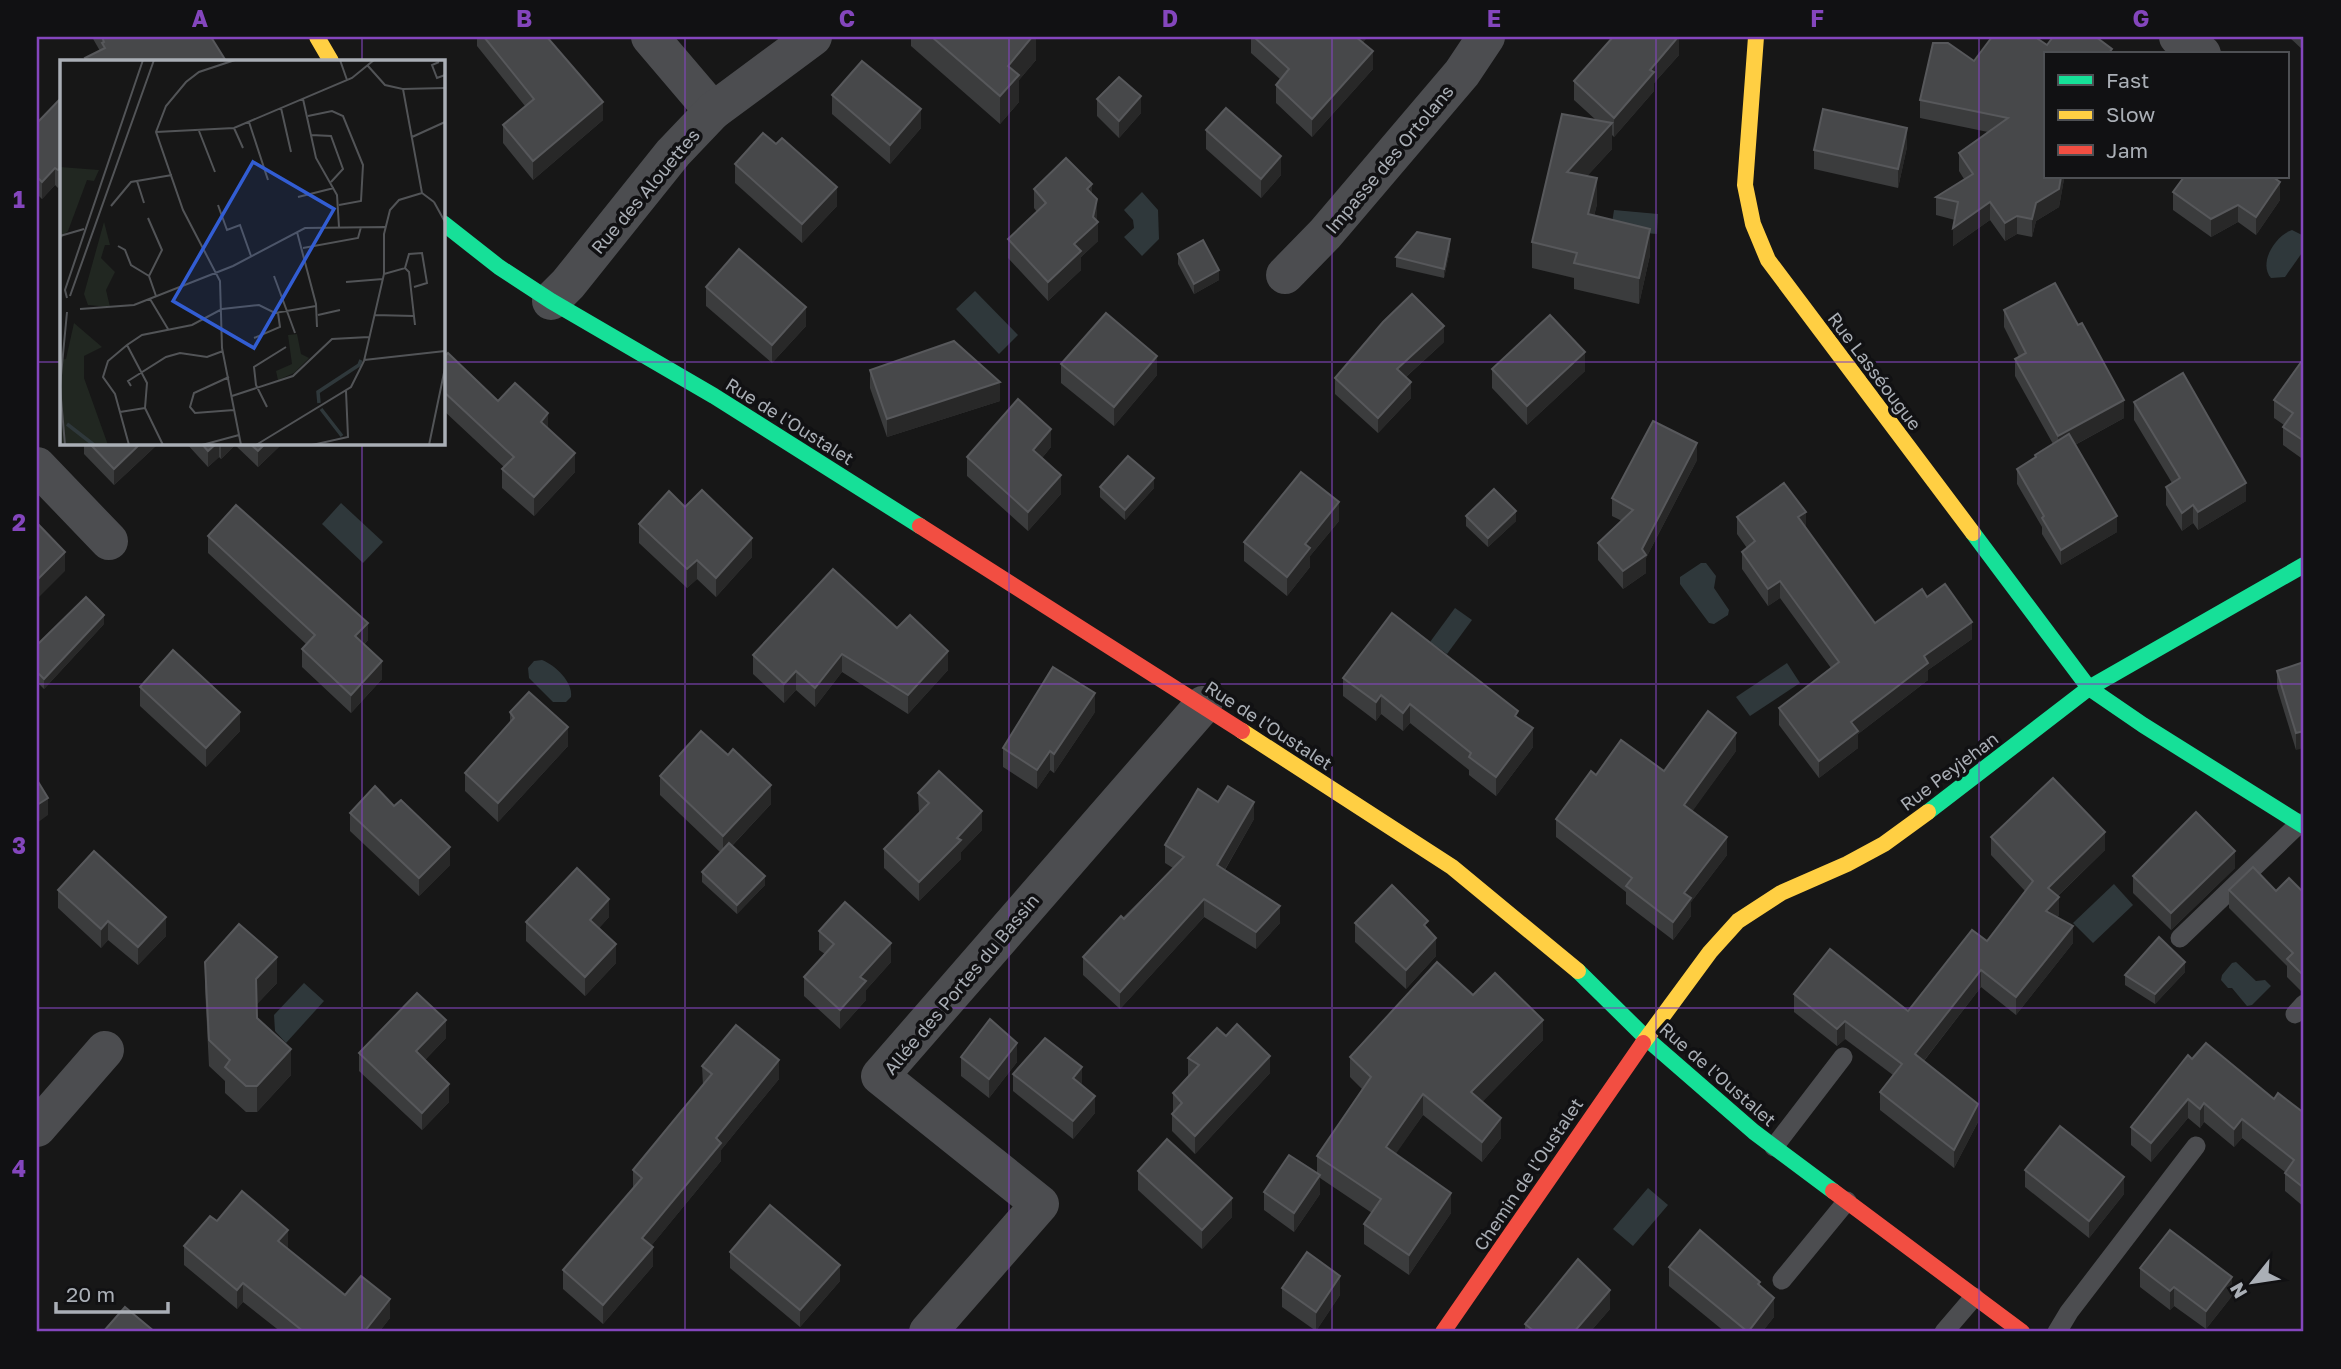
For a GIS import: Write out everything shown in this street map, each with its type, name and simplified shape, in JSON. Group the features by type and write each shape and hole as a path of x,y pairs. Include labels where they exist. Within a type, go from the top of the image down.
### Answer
{"street":[{"path":"317,37 330,60"},
{"path":"650,37 713,111"},
{"name":"Rue des Alouettes","path":"551,301 568,284 673,153 713,111 813,37"},
{"name":"Impasse des Ortolans","path":"1285,275 1325,234 1462,73 1486,37"},
{"name":"Rue Lasséougue","path":"1756,37 1745,185 1748,209 1760,246 1768,260 2089,688 2143,725 2302,824"},
{"path":"2178,37 2199,52"},
{"name":"Rue de l'Oustalet","path":"444,224 499,267 551,301 725,403 1203,705 1452,867 1568,961 1647,1039 1774,1147 2022,1332"},
{"path":"37,466 109,541"},
{"name":"Rue Peyjehan","path":"1647,1039 1710,952 1738,921 1781,893 1847,864 1884,844 2089,688 2304,565"},
{"name":"Allée des Portes du Bassin","path":"928,1332 1040,1204 880,1076 1203,705"},
{"name":"Chemin de l'Oustalet","path":"1445,1332 1575,1138 1647,1039"},
{"path":"37,1128 105,1050"}],"lane":[{"path":"2180,938 2302,824"},
{"path":"1774,1147 1843,1057"},
{"path":"2057,1332 2069,1312 2196,1146"},
{"path":"1782,1280 1847,1201"},
{"path":"1944,1332 1974,1297"}],"shaded area":[{"path":"1142,192 1158,210 1159,239 1142,256 1124,237 1134,228 1133,220 1124,210"},
{"path":"1614,210 1658,214 1657,234 1611,230"},
{"path":"2292,230 2304,236 2304,250 2285,277 2271,278 2266,265 2270,251 2280,238"},
{"path":"975,291 1018,335 999,354 956,309"},
{"path":"341,503 383,542 363,563 322,524"},
{"path":"1701,563 1706,563 1716,576 1714,588 1729,610 1728,615 1714,624 1709,623 1680,584 1680,577"},
{"path":"1455,608 1472,620 1447,654 1430,642"},
{"path":"542,660 566,680 571,697 566,702 553,702 529,678 528,668 534,661"},
{"path":"1787,663 1800,683 1750,716 1736,697"},
{"path":"2114,884 2133,905 2093,943 2073,923"},
{"path":"2236,962 2256,981 2265,980 2271,986 2252,1005 2247,1006 2232,988 2228,988 2221,980 2232,963"},
{"path":"304,983 324,1001 286,1043 275,1031 274,1015"},
{"path":"1648,1188 1668,1205 1633,1246 1613,1229"}],"building":[{"path":"102,37 211,37 225,60 86,60 85,58 105,48 102,43"},
{"path":"484,37 547,37 603,102 533,161 503,125 534,99"},
{"path":"932,37 1032,37 1008,66 1019,75 1000,96"},
{"path":"1254,37 1356,37 1373,51 1312,119 1276,85 1289,69"},
{"path":"1613,37 1678,37 1650,70 1654,72 1614,118 1574,81"},
{"path":"1992,37 2035,37 2047,45 2053,37 2096,37 2112,49 2110,52 2044,52 2044,178 2061,178 2059,189 2036,203 2032,219 2017,216 2005,223 1990,202 1953,228 1958,202 1936,197 1973,174 1959,153 2008,118 1920,100 1933,43 1948,43 1974,61"},
{"path":"862,61 921,109 890,145 832,95"},
{"path":"1119,77 1141,96 1119,121 1097,99"},
{"path":"60,99 60,168 55,168 42,182 37,177 37,123"},
{"path":"1226,108 1281,156 1261,179 1206,130"},
{"path":"1823,109 1907,128 1898,169 1814,150"},
{"path":"1562,114 1612,123 1567,172 1597,178 1588,214 1650,229 1639,278 1574,263 1577,253 1532,242"},
{"path":"763,133 776,144 782,138 837,187 802,224 735,164"},
{"path":"1066,158 1092,184 1087,189 1097,199 1093,217 1098,222 1074,244 1081,251 1048,282 1008,239 1046,203 1034,189"},
{"path":"2183,178 2274,178 2280,182 2256,217 2238,205 2211,219 2173,192"},
{"path":"1417,232 1450,239 1444,269 1396,257"},
{"path":"1203,240 1219,270 1194,284 1178,254"},
{"path":"739,249 806,307 772,345 706,287"},
{"path":"2055,283 2078,325 2082,323 2124,400 2058,436 2015,359 2026,353 2004,310"},
{"path":"1412,294 1444,326 1397,369 1411,382 1378,418 1335,378 1383,322"},
{"path":"1106,313 1157,356 1114,407 1061,364"},
{"path":"1550,315 1585,352 1527,406 1492,369"},
{"path":"954,341 1000,382 887,419 870,370"},
{"path":"448,353 498,401 515,383 548,413 541,422 575,453 534,497 502,469 514,457 444,392 444,357"},
{"path":"2304,358 2304,441 2283,427 2293,413 2274,400"},
{"path":"2183,373 2246,483 2198,512 2193,505 2182,513 2166,487 2180,478 2134,402"},
{"path":"1018,399 1051,429 1033,450 1061,475 1028,512 967,457"},
{"path":"1653,421 1697,443 1642,549 1646,555 1623,571 1598,543 1633,510 1612,498"},
{"path":"2069,434 2117,516 2061,550 2017,469"},
{"path":"90,444 140,444 114,469"},
{"path":"202,444 216,444 208,451"},
{"path":"250,444 265,444 258,451"},
{"path":"1128,456 1154,478 1125,510 1100,487"},
{"path":"1301,472 1339,502 1305,544 1310,548 1287,577 1244,542"},
{"path":"1784,483 1806,512 1798,517 1875,623 1922,589 1927,597 1945,584 1972,622 1924,656 1928,663 1851,722 1858,731 1819,761 1779,708 1839,662 1780,581 1768,589 1742,552 1755,541 1737,517"},
{"path":"1494,489 1516,511 1488,538 1466,516"},
{"path":"702,490 752,538 716,578 697,560 687,569 639,524 669,491 685,507"},
{"path":"236,505 368,623 355,636 382,661 351,695 302,649 315,635 208,536"},
{"path":"37,523 65,552 37,580"},
{"path":"833,569 897,628 910,615 948,651 908,695 842,654 815,688 796,671 784,684 753,655"},
{"path":"86,597 104,615 44,679 37,672 37,645"},
{"path":"1392,613 1518,711 1515,716 1533,728 1496,777 1469,757 1471,753 1410,704 1403,713 1381,695 1376,702 1343,678"},
{"path":"173,650 240,712 206,748 140,687"},
{"path":"2304,662 2304,731 2296,733 2277,671"},
{"path":"1053,667 1095,693 1054,754 1050,751 1037,770 1003,748"},
{"path":"529,692 568,727 498,803 465,773 514,718 510,712"},
{"path":"1708,711 1736,733 1684,805 1727,837 1684,893 1691,898 1673,922 1626,886 1632,878 1556,819 1591,771 1596,775 1621,740 1664,771"},
{"path":"701,731 728,755 733,749 771,785 723,836 660,776"},
{"path":"939,771 982,811 957,838 961,840 919,882 884,849 929,803 918,793"},
{"path":"2053,778 2105,832 2048,888 2059,897 2046,911 2073,926 2016,997 1981,970 1915,1054 1978,1104 1954,1150 1880,1092 1902,1064 1845,1021 1837,1029 1794,994 1830,949 1908,1011 1972,930 1987,941 2033,881 1991,837"},
{"path":"37,780 48,798 37,805"},
{"path":"375,786 394,806 401,800 450,847 419,878 350,813"},
{"path":"1228,786 1254,802 1217,865 1280,906 1256,932 1204,899 1120,992 1083,957 1121,916 1124,919 1184,857 1165,845 1198,789 1218,802"},
{"path":"2196,812 2235,851 2171,913 2133,876"},
{"path":"729,843 765,876 737,905 702,872"},
{"path":"94,851 166,917 138,947 108,921 101,929 58,890"},
{"path":"2253,867 2276,891 2289,878 2304,893 2304,975 2287,959 2293,953 2229,890"},
{"path":"577,868 609,899 590,920 616,944 585,977 526,922"},
{"path":"1392,885 1428,921 1424,925 1436,938 1406,970 1355,923"},
{"path":"845,902 891,943 860,977 866,981 840,1010 804,977 834,944 819,931"},
{"path":"239,924 277,957 256,979 257,1018 291,1049 257,1086 246,1086 225,1067 230,1060 209,1040 205,962"},
{"path":"2159,937 2185,962 2155,994 2125,975"},
{"path":"1437,962 1473,995 1495,973 1543,1020 1471,1092 1501,1118 1482,1142 1423,1094 1386,1147 1451,1193 1409,1255 1364,1224 1381,1199 1317,1156 1371,1077 1350,1057"},
{"path":"417,993 446,1020 416,1051 449,1084 422,1113 359,1053"},
{"path":"990,1019 1017,1043 989,1079 961,1057"},
{"path":"1237,1024 1270,1056 1195,1136 1172,1114 1182,1103 1173,1093 1199,1065 1188,1058 1217,1028 1226,1036"},
{"path":"736,1025 779,1060 716,1138 721,1143 642,1238 653,1247 603,1305 563,1270 642,1178 633,1170 712,1074 702,1066"},
{"path":"1045,1038 1082,1067 1073,1078 1095,1096 1073,1121 1013,1074"},
{"path":"2206,1043 2274,1099 2278,1093 2304,1113 2304,1188 2285,1173 2294,1160 2242,1119 2234,1129 2204,1103 2200,1109 2188,1099 2151,1143 2131,1127 2188,1055 2192,1059"},
{"path":"2060,1126 2124,1177 2089,1221 2025,1170"},
{"path":"1167,1139 1232,1198 1202,1230 1138,1171"},
{"path":"1289,1155 1320,1175 1294,1213 1264,1192"},
{"path":"242,1191 288,1230 278,1241 345,1295 361,1276 390,1299 364,1332 304,1332 243,1283 237,1290 184,1246 210,1216 217,1221"},
{"path":"770,1205 840,1265 800,1310 730,1252"},
{"path":"1700,1230 1760,1282 1758,1284 1774,1298 1748,1332 1669,1267"},
{"path":"2170,1230 2232,1277 2206,1311 2174,1287 2170,1291 2140,1268"},
{"path":"1307,1252 1340,1276 1316,1312 1282,1288"},
{"path":"1578,1259 1610,1290 1574,1332 1535,1332 1525,1324"},
{"path":"125,1307 155,1332 103,1332"}],"traffic: fast":[{"path":"444,224 499,267 551,301 714,396 920,526"},
{"path":"1973,533 2089,688 2304,826"},
{"path":"1928,812 2089,688 2304,565"},
{"path":"1578,971 1647,1039 1754,1132 1833,1191"}],"traffic: slow":[{"path":"317,37 330,60"},
{"path":"1756,37 1745,185 1753,224 1768,260 1973,533"},
{"path":"1242,731 1452,867 1578,971"},
{"path":"1643,1043 1710,952 1738,921 1781,893 1847,864 1884,844 1928,812"}],"traffic: jam":[{"path":"920,526 1242,731"},
{"path":"1443,1332 1643,1043"},
{"path":"1833,1191 2022,1332"}]}
